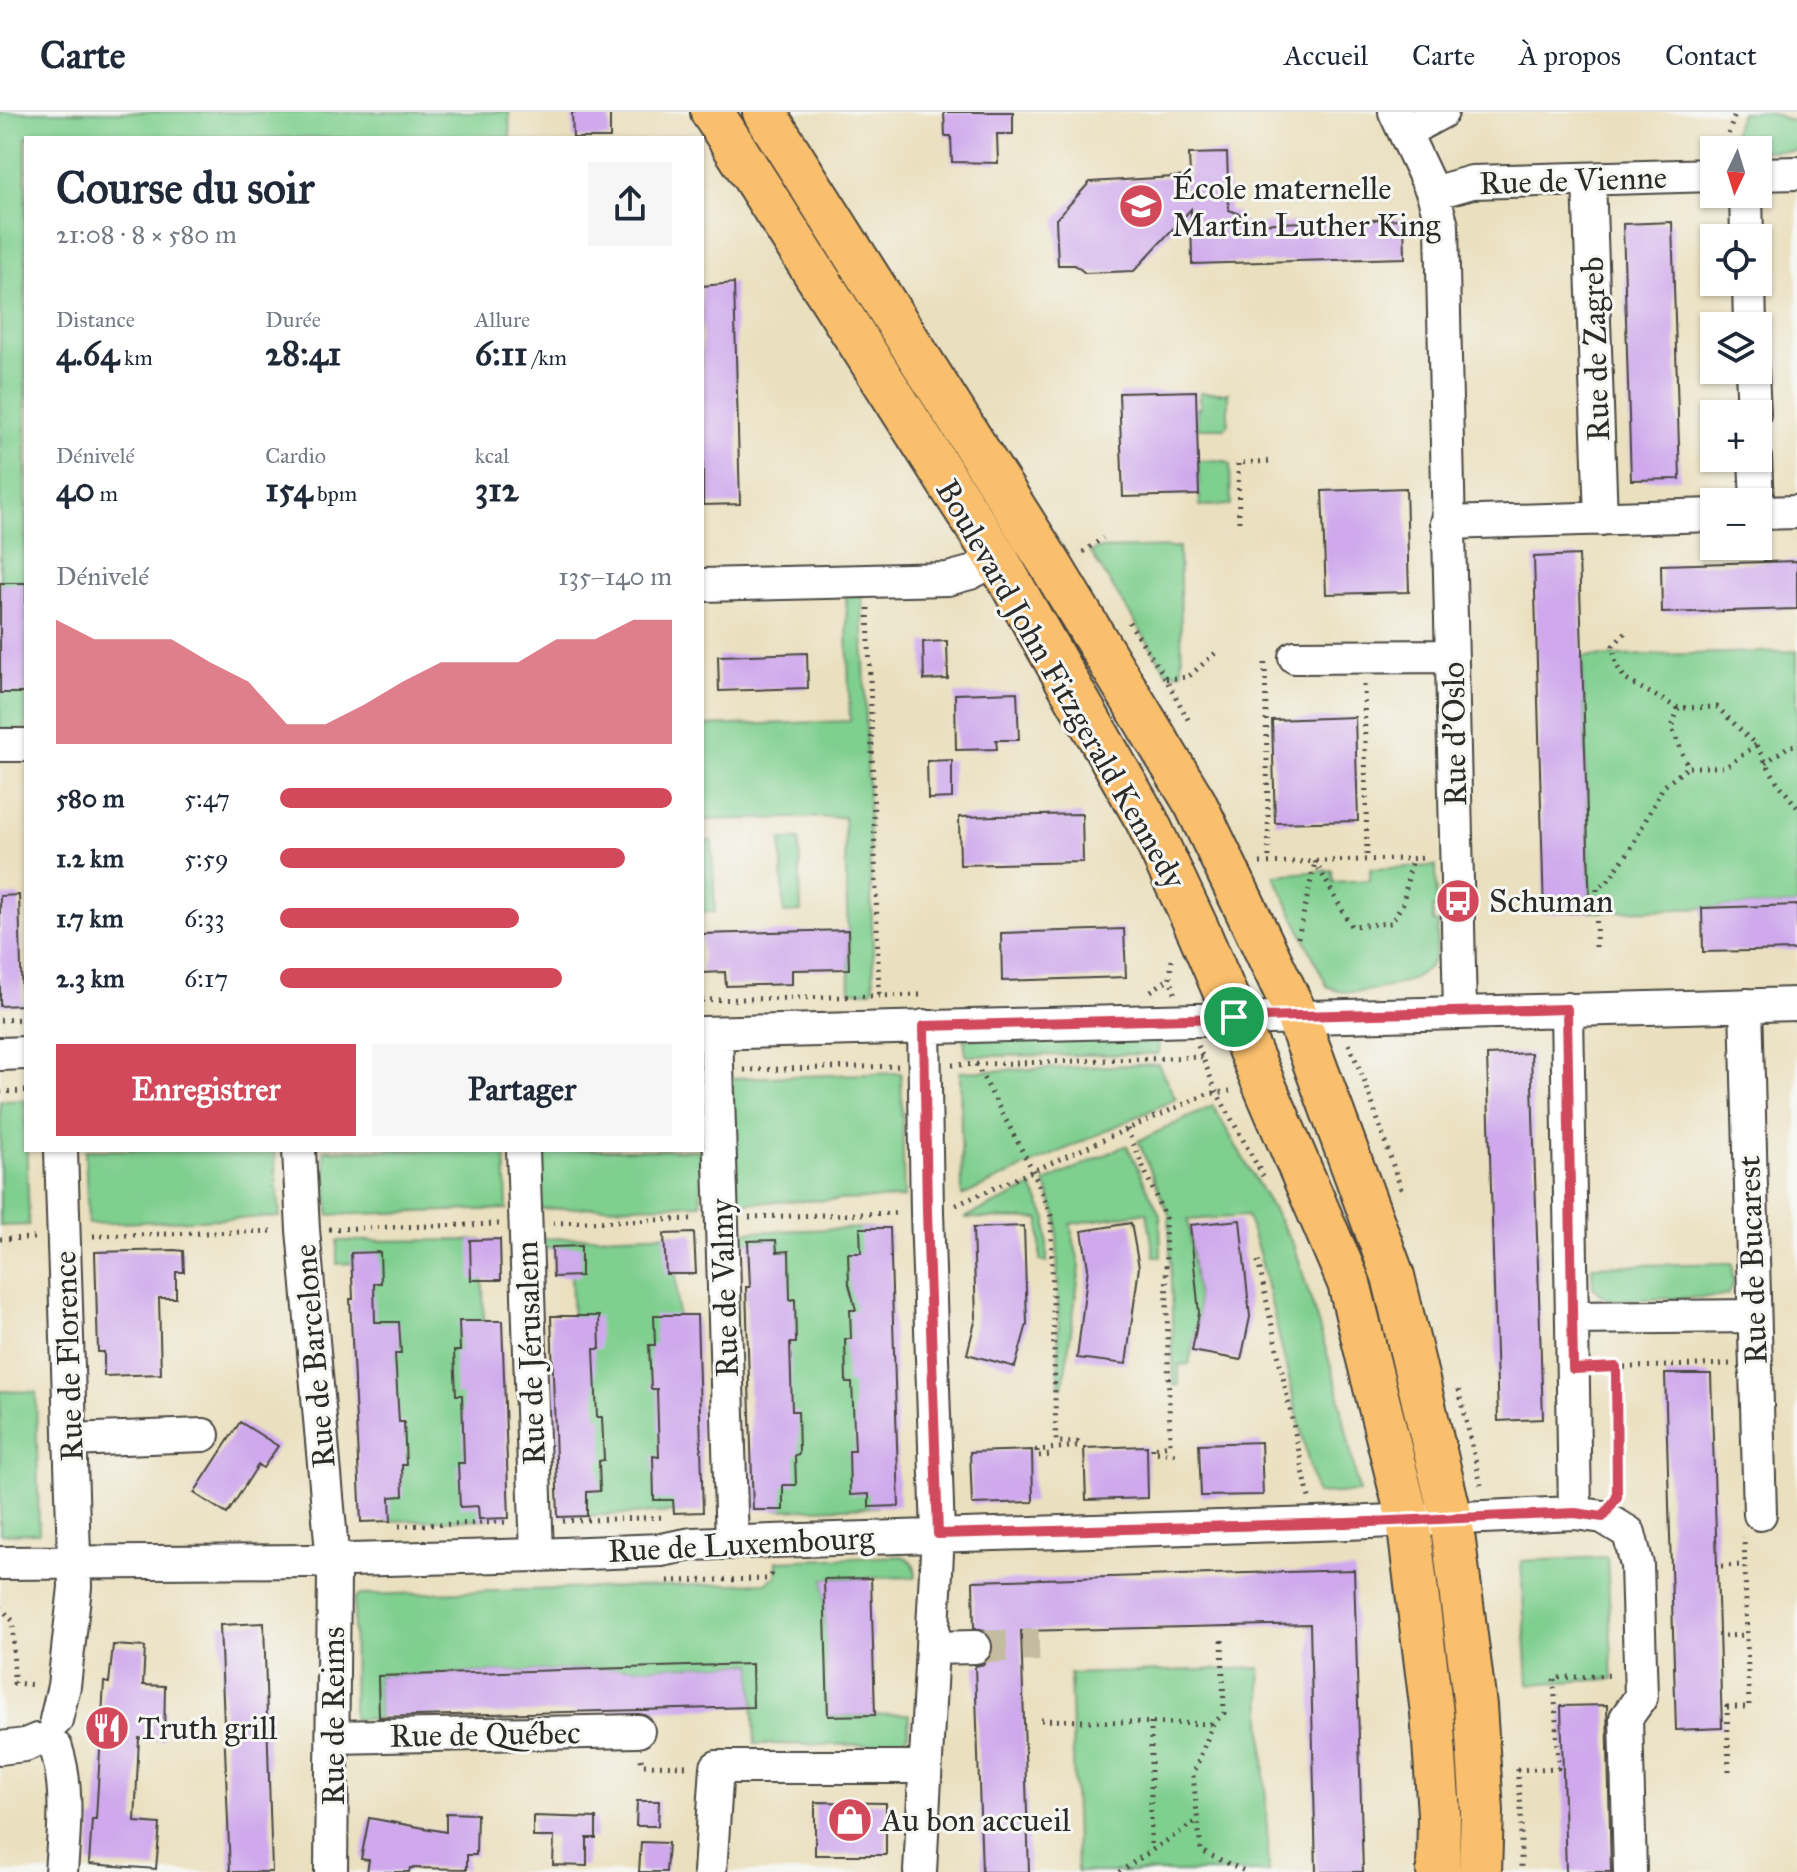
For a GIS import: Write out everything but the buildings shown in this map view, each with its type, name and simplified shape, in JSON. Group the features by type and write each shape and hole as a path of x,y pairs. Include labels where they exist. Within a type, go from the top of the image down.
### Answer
{"main road":[{"name":"Boulevard John Fitzgerald Kennedy","path":"712,112 997,559 1147,821 1198,930 1349,1283 1408,1520 1432,1713 1439,1814 1438,1872"},
{"name":"Boulevard John Fitzgerald Kennedy","path":"764,112 1042,551 1195,803 1297,1016 1393,1276 1451,1518 1475,1706 1482,1811 1480,1872"}],"street":[{"path":"1433,193 1400,122 1442,112"},
{"path":"1772,174 1797,173"},
{"name":"Rue de Vienne","path":"1433,193 1472,182 1700,175"},
{"name":"Rue de Zagreb","path":"1589,179 1601,519"},
{"name":"Rue d'Oslo","path":"1433,193 1442,226 1460,1012"},
{"path":"1772,513 1797,512"},
{"path":"1447,523 1700,515"},
{"path":"704,585 948,579 970,573 997,559"},
{"path":"1280,657 1452,656"},
{"path":"0,745 24,745"},
{"path":"709,1033 1797,1004"},
{"name":"Rue de Bucarest","path":"1746,1005 1760,1514"},
{"path":"1567,1009 1573,1369 1589,1515"},
{"path":"920,1872 938,1534 924,1026"},
{"name":"Rue de Valmy","path":"709,1033 721,1218 732,1543"},
{"path":"0,1054 24,1053"},
{"name":"Rue de Florence","path":"50,1736 64,1686 75,1587 61,1152"},
{"name":"Rue de Barcelone","path":"299,1152 332,1561"},
{"name":"Rue de Jérusalem","path":"523,1152 537,1555"},
{"path":"1572,1318 1754,1316"},
{"path":"70,1440 203,1435"},
{"path":"1408,1520 1589,1515 1629,1533 1637,1565 1641,1685 1626,1718 1630,1872"},
{"name":"Rue de Luxembourg","path":"0,1563 332,1561 537,1555 661,1550 692,1544 938,1534 1408,1520"},
{"name":"Rue de Reims","path":"331,1872 332,1561"},
{"path":"932,1648 975,1647"},
{"name":"Rue de Québec","path":"333,1737 638,1731"},
{"path":"0,1748 25,1745 50,1736 61,1764 65,1817 61,1872"},
{"path":"710,1872 717,1767 925,1767"}],"path":[{"path":"1727,136 1736,112"},
{"path":"1239,522 1238,463 1273,461"},
{"path":"1083,552 1103,538"},
{"path":"868,581 879,995"},
{"path":"1625,633 1613,646 1616,665 1626,680 1678,708 1717,707 1756,745 1765,763 1797,807"},
{"path":"1166,679 1188,677 1219,650"},
{"path":"1269,862 1280,657"},
{"path":"1364,673 1367,860"},
{"path":"1678,708 1672,728 1688,767"},
{"path":"1596,947 1597,888 1607,882 1630,850 1663,787 1688,767 1726,767 1756,745"},
{"path":"1765,763 1789,746 1797,745"},
{"path":"1260,863 1457,857"},
{"path":"1315,861 1351,926 1391,923 1403,903 1412,858"},
{"path":"1297,944 1315,861"},
{"path":"0,1020 24,1019"},
{"path":"1203,1057 1216,1091 1266,1182"},
{"path":"976,1064 1033,1171 1051,1216 1056,1442 1078,1442 1079,1446 1037,1450 1037,1456 1053,1455"},
{"path":"0,1092 24,1091"},
{"path":"0,1239 927,1212 959,1205 1216,1091"},
{"path":"1127,1129 1165,1218 1170,1445 1153,1448 1153,1452 1175,1454"},
{"path":"1258,1261 1309,1498"},
{"path":"1573,1369 1755,1363"},
{"path":"1589,1515 1617,1497 1616,1367"},
{"path":"1729,1771 1727,1707 1749,1707 1744,1553"},
{"path":"1721,1566 1745,1565"},
{"path":"0,1607 13,1621 14,1683 64,1686"},
{"path":"1724,1636 1747,1635"},
{"path":"1222,1640 1224,1713 1213,1724 1193,1775 1201,1851 1247,1872"},
{"path":"1517,1770 1558,1768 1554,1678 1641,1685"},
{"path":"1041,1720 1213,1724"},
{"path":"1151,1722 1151,1850"},
{"path":"642,1765 667,1765"},
{"path":"1119,1872 1198,1819"}],"green space":[{"path":"0,112 509,112 510,136 24,136 24,729 0,730"},
{"path":"1741,112 1766,112 1797,123 1797,151 1772,151 1772,136 1732,136"},
{"path":"1200,393 1228,393 1228,424 1225,428 1197,428"},
{"path":"1222,460 1230,464 1231,505 1200,506 1198,461"},
{"path":"1179,547 1182,672 1168,674 1091,553 1096,549"},
{"path":"846,595 862,595 874,987 870,991 850,991 844,817 704,820 704,726 850,721"},
{"path":"1797,651 1797,905 1590,912 1582,657"},
{"path":"781,840 799,840 801,912 784,913"},
{"path":"704,841 712,841 715,912 704,912"},
{"path":"1436,866 1437,907 1433,908 1433,922 1438,923 1433,961 1417,976 1362,992 1339,991 1327,986 1274,875 1332,870 1333,882 1370,880 1370,869"},
{"path":"1159,1035 1158,1054 966,1056 964,1039"},
{"path":"1158,1064 1176,1099 962,1196 960,1072"},
{"path":"901,1073 904,1198 735,1203 732,1078"},
{"path":"24,1100 29,1225 0,1226 0,1101"},
{"path":"1213,1106 1295,1248 1337,1386 1359,1492 1316,1494 1260,1256 1247,1216 1188,1220 1199,1313 1189,1364 1179,1365 1179,1385 1174,1386 1169,1214 1138,1141"},
{"path":"1127,1145 1160,1215 1161,1257 1154,1257 1147,1212 1070,1224 1080,1267 1063,1387 1059,1386 1057,1218 1045,1182"},
{"path":"85,1152 274,1152 280,1217 88,1224"},
{"path":"324,1152 505,1152 507,1209 329,1215"},
{"path":"538,1152 700,1152 701,1204 539,1209"},
{"path":"1032,1187 1047,1219 1047,1262 1040,1261 1040,1219 964,1218"},
{"path":"870,1228 877,1507 776,1510 767,1241 737,1242 737,1232"},
{"path":"675,1234 683,1512 580,1516 570,1247 542,1248 541,1239"},
{"path":"482,1240 488,1519 384,1521 369,1262 337,1264 337,1241"},
{"path":"1732,1263 1733,1286 1727,1295 1718,1297 1615,1300 1605,1298 1593,1287 1592,1266"},
{"path":"0,1391 36,1392 39,1533 0,1534"},
{"path":"902,1556 913,1564 916,1577 824,1579 829,1716 909,1714 908,1734 904,1742 894,1745 755,1744 752,1664 378,1676 379,1719 353,1719 354,1603 360,1595 765,1583 776,1576 777,1561"},
{"path":"1607,1557 1613,1679 1528,1684 1521,1561"},
{"path":"1260,1668 1269,1872 1077,1872 1070,1674"}],"tunnel":[{"path":"975,1647 1039,1645"}],"place":[{"name":"École maternelle Martin Luther King","path":"1141,206"},
{"name":"Schuman","path":"1458,901"},
{"name":"Truth grill","path":"107,1728"},
{"name":"Au bon accueil","path":"850,1820"}],"route":[{"path":"1567,1009 1573,1369 1616,1367 1617,1497 1603,1517 1575,1513 1347,1523 938,1534 924,1026 1234,1017 1567,1009"}]}
